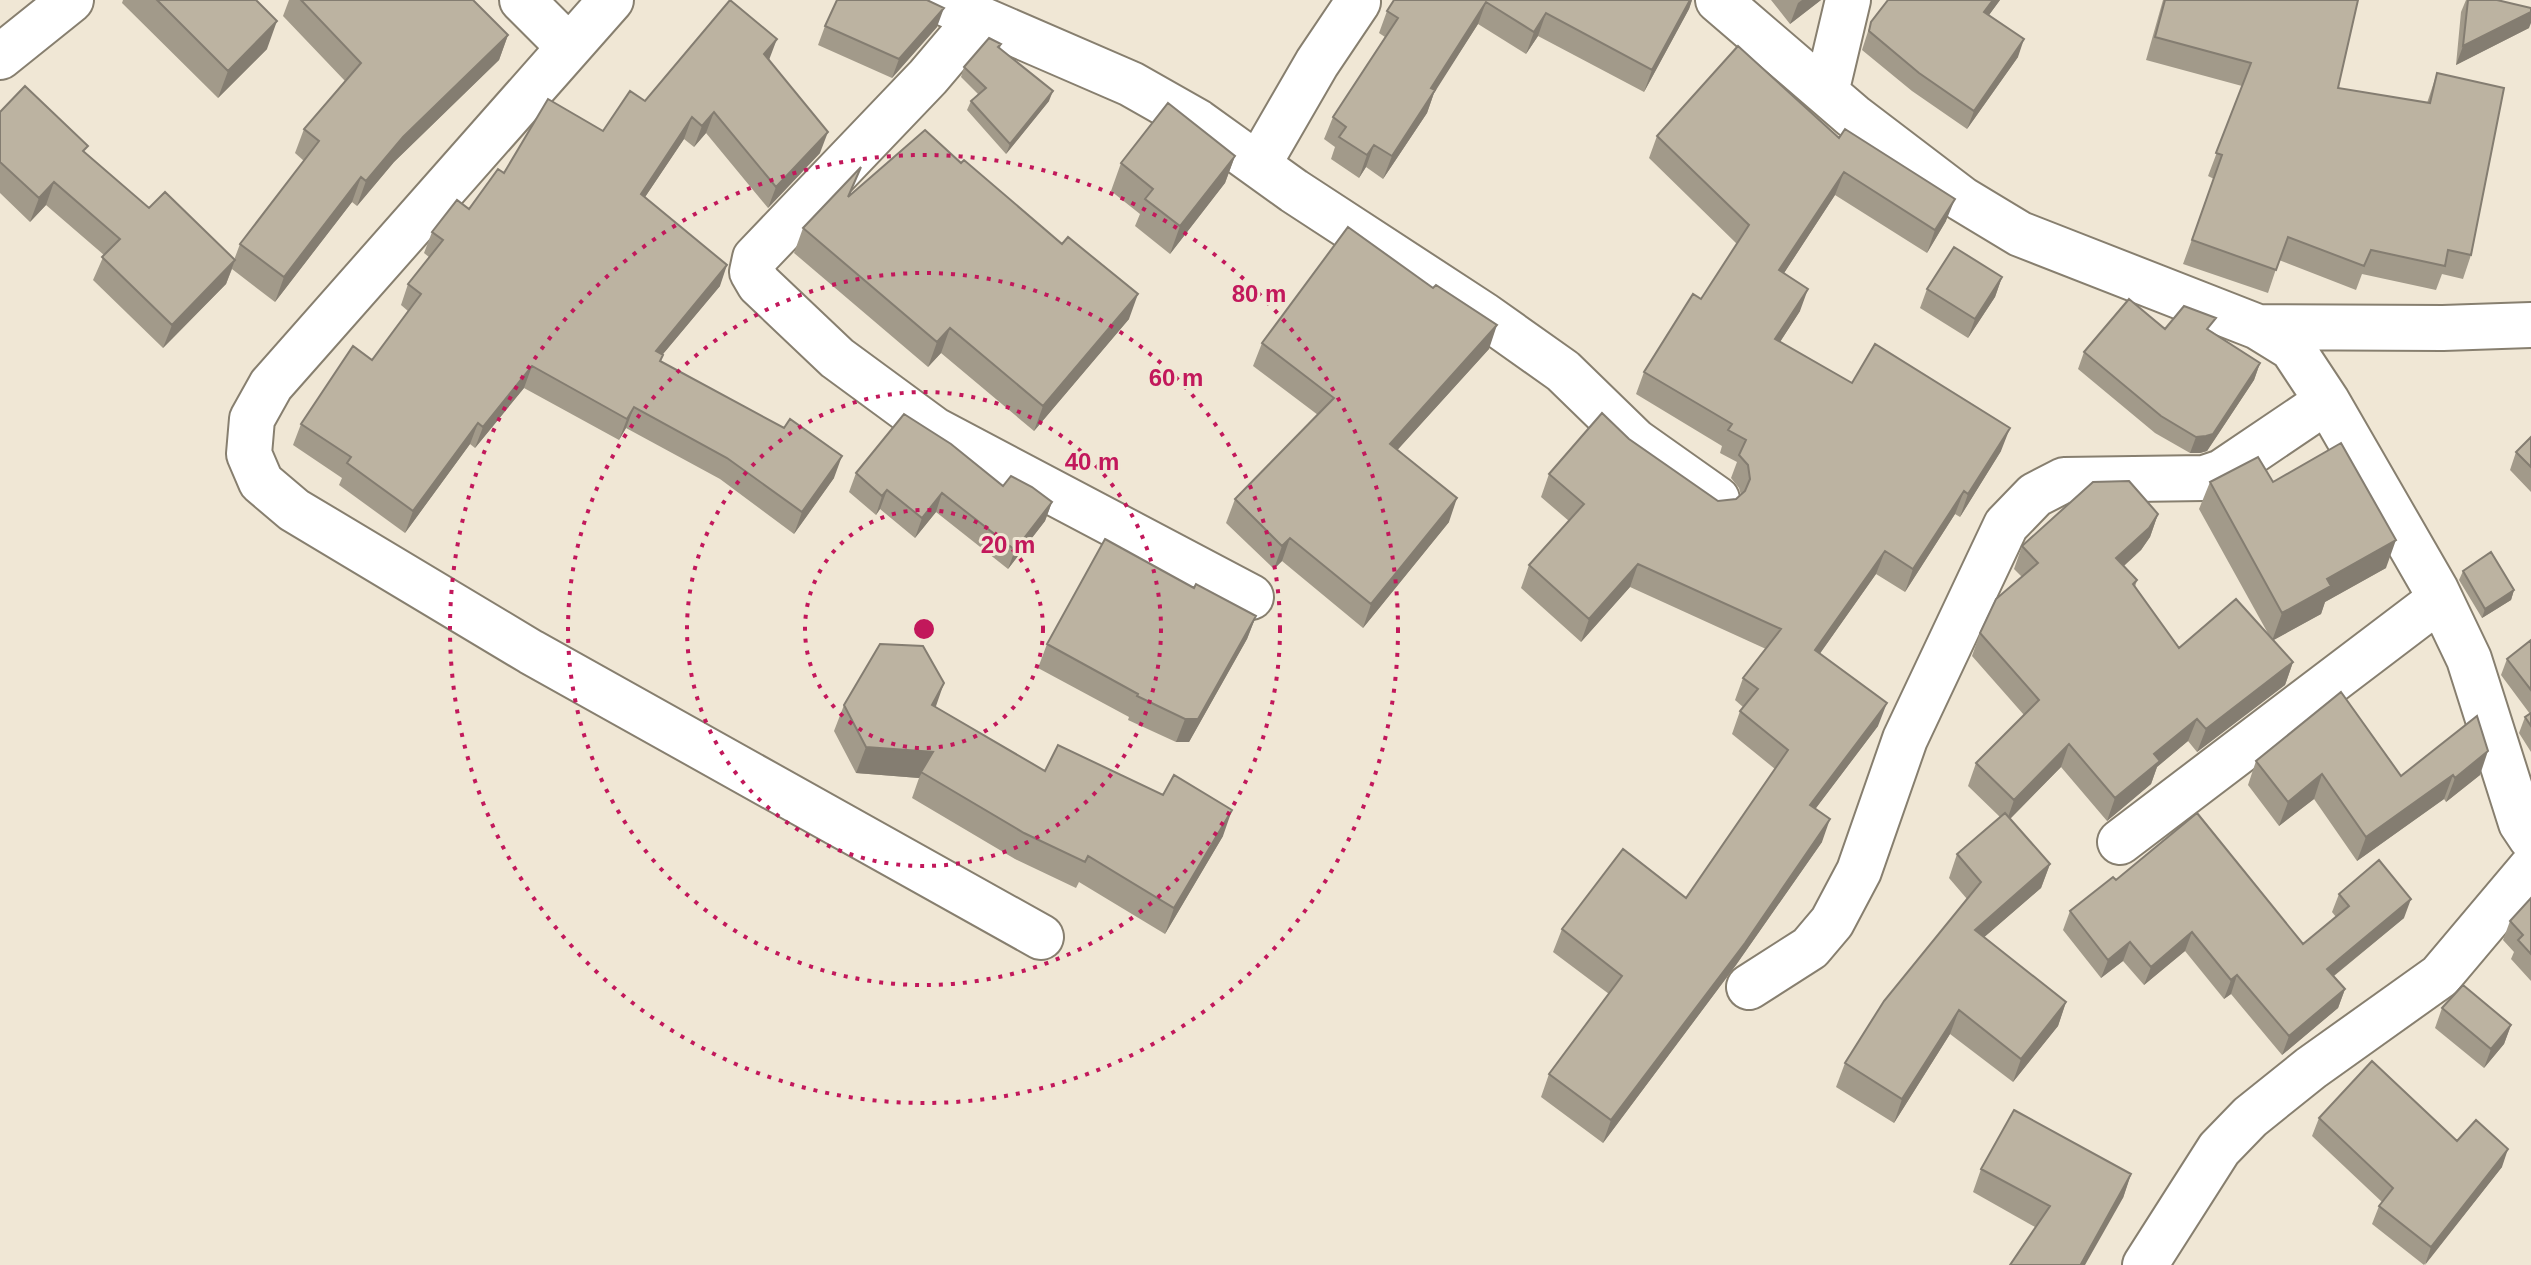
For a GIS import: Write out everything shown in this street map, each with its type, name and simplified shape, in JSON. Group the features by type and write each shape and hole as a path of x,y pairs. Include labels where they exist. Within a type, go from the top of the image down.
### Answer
{"street":[{"path":"0,57 71,0"},
{"path":"522,0 568,46"},
{"path":"611,0 271,385 252,419 249,454 261,482 294,510 531,652 1041,937"},
{"path":"937,0 1131,84 1198,122 1563,371 1635,441 1717,499"},
{"path":"1718,0 1826,93 1962,199 2020,234 2258,327 2292,348 2327,401 2440,599 2469,659 2521,823 2531,838"},
{"path":"1826,93 1848,0"},
{"path":"1258,165 1317,63 1358,2"},
{"path":"978,18 928,77 755,258 752,272 759,284 837,358 935,430 1251,597"},
{"path":"2258,327 2531,325"},
{"path":"1749,987 1810,948 1832,922 1859,871 1905,739 2006,525 2035,495 2064,480 2204,478 2222,472 2327,401"},
{"path":"2120,842 2440,599"},
{"path":"2145,1265 2219,1149 2250,1117 2311,1068 2440,976 2531,868"}],"building":[{"path":"157,0 256,0 277,21 228,71"},
{"path":"301,0 473,0 508,35 403,137 366,181 361,177 284,277 240,244 319,141 304,129 361,63"},
{"path":"730,0 777,39 764,54 828,132 776,187 714,112 702,126 692,117 641,194 727,265 656,351 663,355 660,361 784,428 790,419 842,456 802,512 727,458 634,407 627,419 532,366 483,427 478,423 413,511 347,463 351,457 301,424 353,346 372,360 421,294 408,284 443,240 432,232 457,200 469,209 498,169 504,173 548,99 603,131 630,91 645,101"},
{"path":"837,0 927,0 944,8 899,59 825,26"},
{"path":"1394,0 1690,0 1652,70 1546,13 1534,32 1486,2 1392,156 1374,145 1367,155 1339,137 1346,127 1333,117 1398,18 1387,11"},
{"path":"1888,0 1993,0 1984,12 2024,39 1974,111 1919,73 1869,31 1871,22"},
{"path":"2165,0 2358,0 2338,88 2430,103 2437,73 2504,88 2471,255 2448,250 2445,266 2371,250 2364,266 2288,237 2276,270 2192,240 2222,155 2216,153 2251,63 2155,37"},
{"path":"2468,0 2497,0 2531,8 2531,12 2463,46"},
{"path":"989,38 1001,44 998,47 1053,91 1010,144 971,101 986,88 964,67"},
{"path":"1738,46 1839,138 1845,129 1955,199 1935,230 1844,172 1779,270 1808,289 1775,339 1852,383 1875,344 2010,428 1968,494 1964,491 1913,569 1885,551 1815,650 1887,703 1810,805 1830,819 1745,943 1611,1120 1549,1074 1622,976 1562,929 1623,849 1686,898 1788,750 1740,711 1758,689 1743,678 1781,629 1638,564 1589,619 1529,565 1584,504 1549,474 1602,413 1629,439 1718,501 1736,499 1745,491 1750,479 1748,465 1739,455 1746,440 1728,430 1732,424 1644,372 1693,294 1701,299 1749,225 1657,136"},
{"path":"25,86 88,146 83,151 149,208 165,192 235,260 172,325 102,257 120,239 54,182 39,198 0,162 0,112"},
{"path":"1168,103 1235,156 1180,226 1145,199 1153,189 1121,163"},
{"path":"925,130 1062,244 1068,237 1138,294 1043,406 950,328 937,342 803,228 861,167 848,197"},
{"path":"1348,227 1433,288 1436,285 1497,325 1390,444 1457,498 1371,604 1290,538 1282,546 1235,499 1334,398 1262,343"},
{"path":"1954,247 2002,277 1975,319 1927,289"},
{"path":"2129,299 2165,329 2184,306 2216,318 2207,329 2260,363 2213,434 2196,437 2161,416 2084,352"},
{"path":"904,414 951,444 1003,486 1011,476 1052,502 1015,550 942,493 922,518 887,490 882,496 856,473"},
{"path":"2531,437 2531,467 2516,452"},
{"path":"2341,443 2396,540 2327,579 2331,586 2282,613 2210,482 2258,457 2273,482"},
{"path":"2129,481 2158,514 2149,528 2116,558 2137,580 2133,584 2179,648 2236,599 2293,662 2206,729 2197,719 2154,754 2160,761 2115,798 2069,744 2014,800 1976,763 2039,700 1980,633 1996,599 2038,563 2022,546 2093,482"},
{"path":"1105,539 1194,588 1196,584 1256,616 1198,719 1185,719 1137,696 1047,644"},
{"path":"2491,552 2514,590 2485,609 2463,571"},
{"path":"2531,640 2531,690 2507,659"},
{"path":"880,644 923,646 944,683 932,705 1045,771 1058,745 1163,795 1174,775 1232,810 1174,908 1088,856 1085,862 1024,833 921,772 933,752 866,747 844,705"},
{"path":"2341,692 2401,776 2477,716 2488,751 2455,778 2453,775 2366,837 2322,774 2288,802 2256,761"},
{"path":"2005,813 2050,864 1975,930 2066,1002 2021,1059 1959,1010 1902,1099 1845,1063 1884,1001 1981,882 1957,854"},
{"path":"2197,813 2303,944 2349,906 2339,894 2379,860 2411,899 2327,969 2345,989 2289,1036 2237,975 2231,980 2192,932 2151,967 2130,942 2108,960 2070,911 2113,877 2116,880"},
{"path":"2531,898 2531,954 2518,940 2523,935 2510,921"},
{"path":"2463,985 2511,1025 2491,1049 2442,1008"},
{"path":"2372,1061 2457,1141 2476,1120 2508,1149 2431,1247 2379,1206 2393,1188 2319,1118"},
{"path":"2014,1110 2131,1174 2083,1265 2010,1265 2050,1206 1981,1169"}]}
